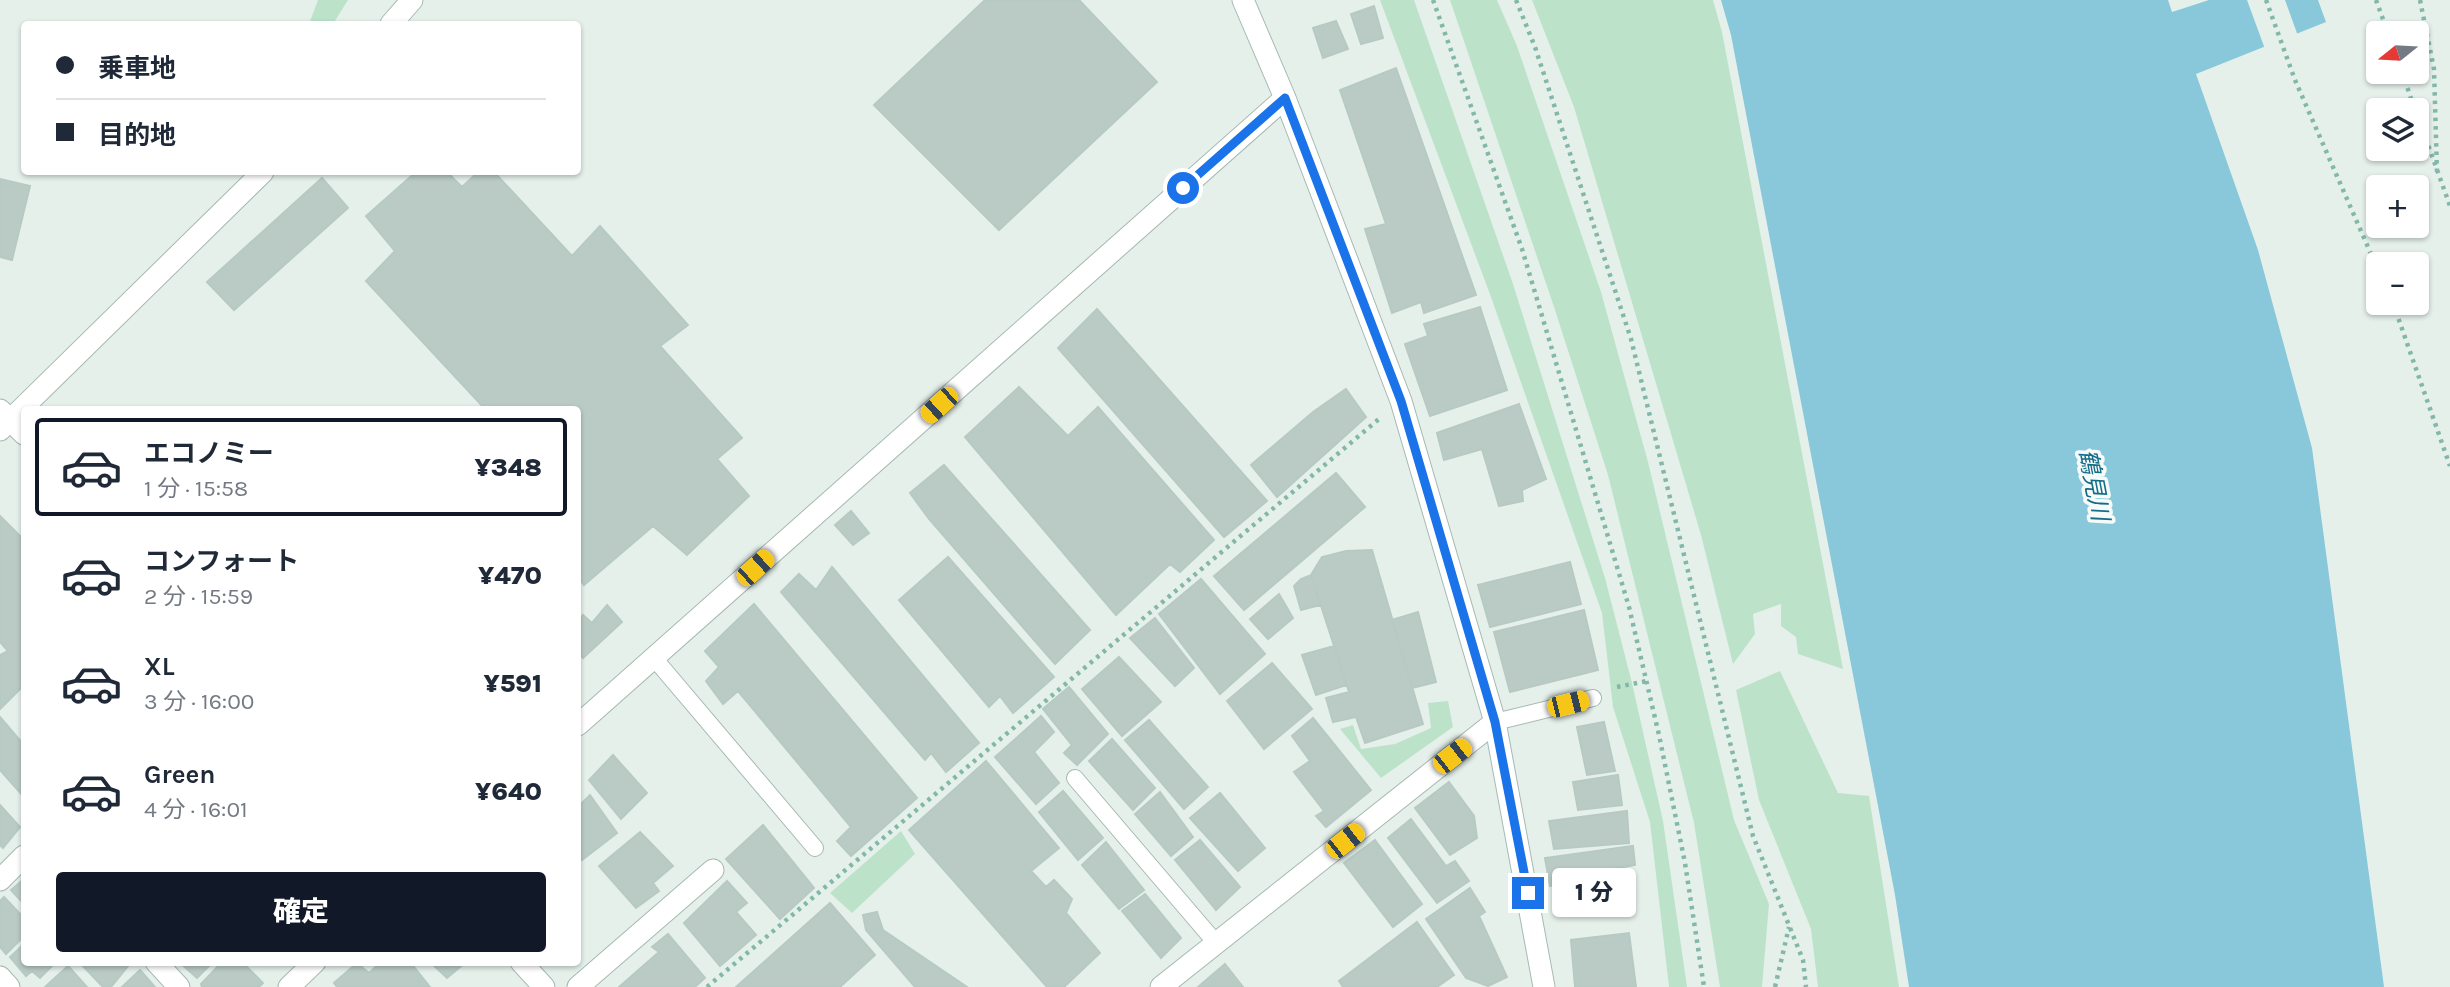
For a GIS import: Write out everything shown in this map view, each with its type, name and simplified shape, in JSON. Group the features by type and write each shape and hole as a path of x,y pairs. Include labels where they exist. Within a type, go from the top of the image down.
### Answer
{"street":[{"path":"394,21 412,0"},
{"path":"1242,0 1285,98 1401,401 1495,722 1544,987"},
{"path":"581,722 1285,98"},
{"path":"27,406 260,175"},
{"path":"1161,987 1495,722"},
{"path":"0,880 21,859"},
{"path":"578,987 713,870"},
{"path":"160,966 179,987"},
{"path":"289,987 311,966"},
{"path":"525,966 544,987"},
{"path":"0,977 9,987"}],"lane":[{"path":"653,658 815,848"},
{"path":"1495,722 1593,698"},
{"path":"1075,778 1216,943"}],"path":[{"path":"1433,0 1522,249 1629,607 1685,863 1704,987"},
{"path":"1516,0 1535,47 1631,339 1754,836 1803,960 1806,987"},
{"path":"2266,0 2295,80 2370,252"},
{"path":"2376,0 2384,21"},
{"path":"2420,0 2434,69 2437,172"},
{"path":"2429,149 2450,206"},
{"path":"2397,315 2450,466"},
{"path":"707,987 1401,401"},
{"path":"1609,689 1647,681"},
{"path":"1775,987 1790,926"}],"green space":[{"path":"318,0 348,0 335,21 310,21"},
{"path":"1380,0 1414,0 1513,284 1605,578 1663,821 1687,987 1669,987 1650,822 1613,707 1602,613 1491,297"},
{"path":"1450,0 1497,0 1517,46 1601,292 1648,462 1734,820 1769,904 1762,987 1720,987 1694,823 1608,475"},
{"path":"1532,0 1713,0 1722,32 1843,669 1798,654 1796,637 1781,626 1781,604 1753,614 1755,634 1733,664 1701,535 1574,107"},
{"path":"1780,671 1838,793 1869,796 1899,987 1818,987 1811,929 1759,800 1736,690"},
{"path":"1448,701 1453,727 1381,778 1340,729 1353,725 1361,749 1395,744 1431,728 1428,703"},
{"path":"901,831 915,854 852,913 830,893"}],"water":[{"name":"鶴見川","path":"1721,0 2168,0 2172,12 2209,0 2318,0 2326,22 2196,74 2258,250 2312,448 2384,987 1909,987 1895,895 1731,35"}],"pier":[{"path":"2247,0 2285,0 2298,36 2265,49"}],"building":[{"path":"985,0 1079,0 1157,82 999,230 874,105"},
{"path":"1374,6 1383,38 1361,44 1351,14"},
{"path":"1336,21 1348,49 1323,58 1313,28"},
{"path":"1396,68 1476,295 1424,313 1421,302 1392,313 1365,229 1386,224 1340,90"},
{"path":"413,175 450,175 462,187 475,175 497,175 572,256 600,226 688,325 660,346 742,438 717,459 749,496 687,555 653,526 584,585 581,581 581,406 482,406 366,281 395,251 366,216"},
{"path":"322,178 348,208 234,310 207,282"},
{"path":"0,179 30,186 12,260 0,257"},
{"path":"1480,307 1507,390 1430,416 1405,344 1428,336 1424,324"},
{"path":"1097,309 1267,501 1224,537 1058,348"},
{"path":"1019,387 1068,436 1098,407 1214,540 1180,572 1170,564 1116,615 965,437"},
{"path":"1346,389 1366,417 1277,497 1251,465 1313,412"},
{"path":"1519,404 1546,479 1522,490 1523,501 1499,506 1482,449 1444,460 1437,433"},
{"path":"944,465 1090,630 1055,664 929,519 910,493"},
{"path":"1336,473 1365,507 1244,610 1214,576"},
{"path":"851,511 869,533 853,545 835,525"},
{"path":"0,516 21,537 21,688 0,709 0,655 8,651 0,642"},
{"path":"1372,550 1423,724 1365,743 1356,717 1333,722 1326,698 1349,692 1311,575 1322,557 1346,551"},
{"path":"948,557 1054,677 1013,713 1000,696 989,707 899,600"},
{"path":"1570,562 1581,604 1490,627 1478,585"},
{"path":"832,567 979,743 946,772 931,753 925,760 781,592 799,574 816,590"},
{"path":"1311,575 1320,605 1301,610 1294,586"},
{"path":"1201,579 1265,654 1220,694 1159,614"},
{"path":"1279,594 1293,618 1268,639 1250,619"},
{"path":"754,604 917,798 851,856 837,841 851,827 738,691 723,704 706,681 719,667 705,651"},
{"path":"607,605 622,622 583,658 581,617 583,615 592,623"},
{"path":"1584,610 1598,670 1510,692 1494,632"},
{"path":"1418,612 1436,682 1412,688 1392,620"},
{"path":"1155,618 1194,668 1175,686 1130,638"},
{"path":"1334,646 1346,685 1316,695 1302,655"},
{"path":"1119,657 1161,702 1122,736 1082,689"},
{"path":"1272,663 1312,709 1264,749 1227,701"},
{"path":"1069,687 1108,734 1077,765 1064,753 1072,745 1043,709"},
{"path":"1041,716 1054,732 1034,752 1059,783 1036,804 995,757"},
{"path":"0,717 21,742 21,794 0,770"},
{"path":"1313,718 1371,790 1326,827 1316,816 1324,811 1294,772 1310,761 1292,736"},
{"path":"1149,720 1208,787 1184,809 1125,740"},
{"path":"1604,722 1615,771 1587,775 1577,727"},
{"path":"1112,739 1155,788 1133,810 1089,761"},
{"path":"613,755 647,793 621,819 589,780"},
{"path":"986,761 1059,848 1031,871 1046,887 1054,880 1072,899 1066,913 1100,953 1064,987 1047,987 909,830"},
{"path":"1618,775 1622,805 1578,810 1573,782"},
{"path":"1449,782 1474,816 1477,838 1450,855 1415,808"},
{"path":"1063,791 1103,838 1078,860 1039,812"},
{"path":"1160,792 1193,837 1171,856 1135,814"},
{"path":"1220,793 1265,848 1238,871 1190,818"},
{"path":"590,795 617,833 582,860 581,858 581,804"},
{"path":"0,805 20,827 3,848 0,845"},
{"path":"1627,811 1629,843 1554,849 1549,821"},
{"path":"1411,819 1446,866 1455,861 1469,881 1437,903 1388,838"},
{"path":"763,825 814,888 780,919 726,859"},
{"path":"640,832 673,866 653,883 659,891 636,908 599,866"},
{"path":"1200,840 1240,887 1216,910 1175,860"},
{"path":"1375,840 1422,904 1393,927 1344,863"},
{"path":"1106,842 1144,890 1119,909 1082,865"},
{"path":"1633,846 1635,865 1597,872 1598,881 1550,886 1545,858"},
{"path":"727,881 747,903 736,912 756,935 720,966 684,923"},
{"path":"21,882 21,901 11,890"},
{"path":"1470,888 1485,912 1479,916 1507,977 1488,986 1466,978 1426,919"},
{"path":"1145,894 1181,938 1161,958 1122,911"},
{"path":"4,897 21,915 21,939 6,954 0,947 0,901"},
{"path":"830,903 875,955 840,987 736,987"},
{"path":"877,912 883,930 967,987 915,987 866,930 863,915"},
{"path":"1417,922 1454,975 1437,987 1343,987 1339,981"},
{"path":"1629,933 1636,987 1575,987 1571,940"},
{"path":"668,934 705,978 695,987 619,987 659,952 652,947"},
{"path":"21,947 21,966 52,966 40,978 32,971 26,976 10,957"},
{"path":"1225,964 1243,987 1198,987"},
{"path":"68,966 87,987 45,987"},
{"path":"83,966 128,966 111,987 103,987"},
{"path":"184,966 209,966 197,978"},
{"path":"218,966 246,966 263,983 259,987 202,987 201,984"},
{"path":"354,966 361,966 369,973 377,966 413,966 430,987 337,987 334,983"},
{"path":"434,966 461,966 447,978"},
{"path":"140,970 155,987 122,987"}],"route":[{"path":"1183,188 1285,98 1401,401 1495,722 1528,893"}]}
